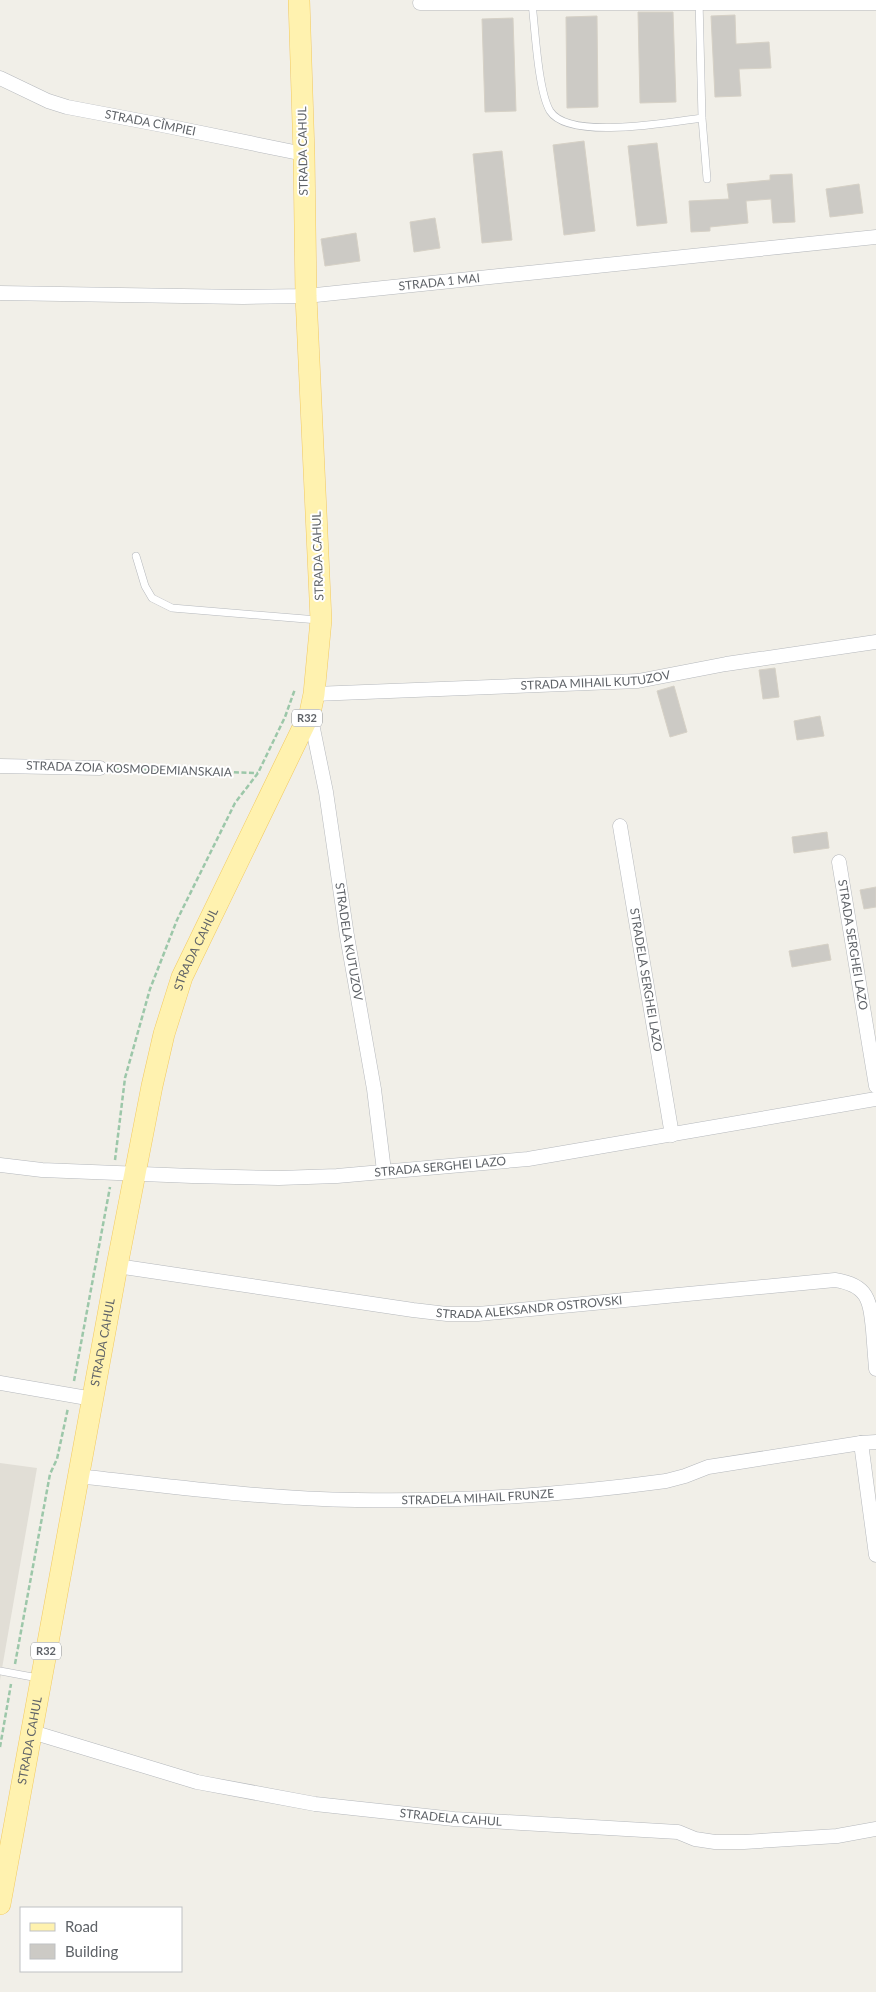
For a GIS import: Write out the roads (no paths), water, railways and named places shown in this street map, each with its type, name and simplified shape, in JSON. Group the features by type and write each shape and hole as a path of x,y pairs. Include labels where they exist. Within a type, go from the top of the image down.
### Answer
{"main road":[{"name":"STRADA CAHUL","path":"0,1904 134,1173 164,1034 182,977 312,704 320,620 306,296 299,0"}],"street":[{"path":"420,3 699,1 876,3"},
{"name":"STRADA CÎMPIEI","path":"0,78 67,108 304,154"},
{"name":"STRADA 1 MAI","path":"0,293 243,297 306,296 876,236"},
{"name":"STRADA MIHAIL KUTUZOV","path":"312,704 638,681 726,664 876,642"},
{"name":"STRADELA KUTUZOV","path":"312,704 347,936 374,1089 384,1172"},
{"name":"STRADA ZOIA KOSMODEMIANSKAIA","path":"0,766 100,768"},
{"name":"STRADELA SERGHEI LAZO","path":"620,826 672,1135"},
{"name":"STRADA SERGHEI LAZO","path":"839,862 876,1086"},
{"name":"STRADA SERGHEI LAZO","path":"0,1165 42,1170 192,1176 279,1178 337,1176 528,1159 876,1099"},
{"name":"STRADA ALEKSANDR OSTROVSKI","path":"117,1266 413,1310 470,1314 835,1280 848,1282 858,1287 871,1306 876,1369"},
{"path":"0,1383 93,1399"},
{"name":"STRADELA MIHAIL FRUNZE","path":"77,1476 262,1495 346,1500 537,1496 666,1482 708,1467 876,1442"},
{"path":"861,1443 876,1555"},
{"name":"STRADELA CAHUL","path":"32,1732 197,1782 315,1804 454,1819 678,1832 695,1839 715,1842 837,1836 876,1829"}],"lane":[{"path":"532,1 542,88 551,112 568,124 617,129 702,118"},
{"path":"699,1 702,118 707,179"},
{"path":"136,556 144,586 152,598 172,608 320,620"},
{"path":"0,1671 41,1678"}]}
